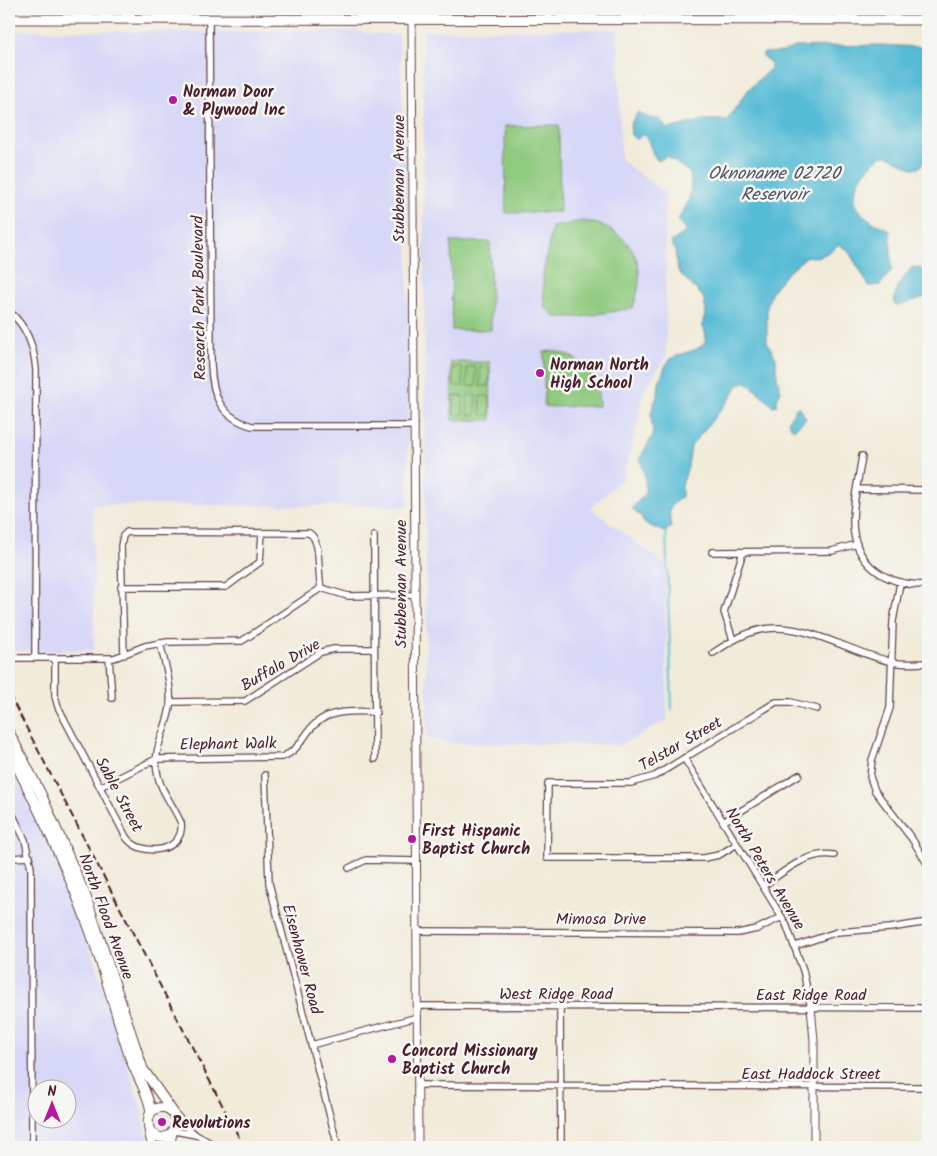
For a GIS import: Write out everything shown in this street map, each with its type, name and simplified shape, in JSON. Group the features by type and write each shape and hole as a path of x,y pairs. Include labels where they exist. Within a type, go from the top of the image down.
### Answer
{"main road":[{"path":"9,19 928,20"},
{"name":"North Flood Avenue","path":"9,732 41,794 85,894 143,1068 176,1115"},
{"name":"North Flood Avenue","path":"9,751 33,798 77,896 132,1067 146,1091 151,1112"},
{"path":"152,1147 147,1119 151,1112 162,1107 176,1115 169,1147"},
{"path":"148,1129 152,1134 162,1138 173,1132"}],"street":[{"path":"125,9 128,20"},
{"path":"128,20 132,9"},
{"path":"412,9 412,20"},
{"path":"581,9 581,20"},
{"path":"654,9 654,20"},
{"name":"Research Park Boulevard","path":"209,19 211,364 212,384 216,398 229,415 252,426 413,426"},
{"name":"Stubbeman Avenue","path":"412,20 418,1147"},
{"path":"9,311 21,324 28,336 33,350 36,370 35,658"},
{"path":"862,456 853,520 857,544 872,567 884,576 900,583 928,585"},
{"path":"857,489 928,490"},
{"path":"124,655 121,542 124,534 132,531 306,532 312,534 318,543 321,588"},
{"path":"121,587 229,586 260,562 262,533"},
{"path":"374,536 375,759"},
{"path":"712,552 832,552 857,544"},
{"path":"733,640 726,624 724,612 743,552"},
{"path":"900,583 893,621 890,708 872,760 870,777 875,791 912,839 928,865"},
{"path":"9,658 109,658 160,643 242,640 321,588"},
{"path":"321,588 342,595 414,595"},
{"path":"713,653 733,640 766,628 790,629 893,661 928,663"},
{"name":"Sable Street","path":"55,658 55,696 58,707 126,838 132,844 144,849 168,847 178,839 181,827 158,776 156,759 170,702 167,669 160,643"},
{"name":"Buffalo Drive","path":"170,702 245,701 321,652 334,649 374,649"},
{"path":"109,658 112,698"},
{"name":"Telstar Street","path":"737,844 719,855 704,858 547,858 548,783 636,782 655,776 776,702 791,702 817,710"},
{"name":"Elephant Walk","path":"100,787 156,759 282,756 296,748 315,723 325,716 339,712 376,712"},
{"name":"North Peters Avenue","path":"684,758 782,917 795,946 811,1008 814,1147"},
{"name":"Eisenhower Road","path":"265,775 267,876 338,1147"},
{"path":"723,822 799,776"},
{"path":"9,807 25,840 30,857 32,898 32,1147"},
{"path":"763,886 812,856 822,853 834,855"},
{"path":"9,858 30,857"},
{"path":"349,868 366,860 416,860"},
{"name":"Mimosa Drive","path":"417,931 738,932 757,929 782,917"},
{"path":"795,946 844,930 890,928 928,922"},
{"name":"West Ridge Road","path":"417,1006 694,1007"},
{"path":"560,1006 561,1147"},
{"name":"East Ridge Road","path":"694,1007 928,1008"},
{"path":"311,1045 418,1017"},
{"name":"East Haddock Street","path":"418,1085 928,1087"},
{"path":"176,1115 196,1135 218,1147"},
{"path":"173,1132 196,1135"}],"shaded area":[{"name":"Norman North High School","path":"618,29 621,160 665,193 666,357 644,390 639,419 623,479 590,508 665,564 667,720 621,745 447,743 427,738 423,31"},
{"path":"9,30 355,31 370,34 397,34 399,36 408,200 408,506 93,505 94,650 9,651"},
{"path":"9,759 63,871 83,925 143,1114 150,1147 9,1147"}],"green space":[{"path":"559,125 560,212 506,213 505,126"},
{"path":"582,221 594,223 615,232 631,248 639,269 638,288 633,308 581,317 555,317 544,306 543,275 552,227"},
{"path":"451,242 490,242 491,330 452,330"},
{"path":"553,351 572,357 587,370 596,386 599,406 547,407 544,405 544,352"},
{"path":"451,362 490,362 491,420 452,420"},
{"path":"453,367 462,367 463,386 454,386"},
{"path":"467,367 476,367 476,386 467,386"},
{"path":"480,367 489,367 489,386 480,386"},
{"path":"454,396 463,396 463,415 454,415"},
{"path":"467,396 476,396 476,415 468,415"},
{"path":"480,396 489,396 490,415 481,415"}],"water":[{"name":"Oknoname 02720 Reservoir","path":"881,45 920,47 928,50 928,157 919,168 914,168 891,157 881,156 865,171 856,188 857,206 863,214 890,231 892,270 880,285 869,286 849,252 839,244 821,256 807,256 786,274 772,291 767,306 767,342 776,358 777,377 781,391 777,399 777,405 773,406 748,383 743,382 738,385 729,400 691,446 688,467 682,485 682,497 670,509 671,527 664,532 644,523 639,513 638,515 632,508 645,494 645,477 640,458 653,435 651,412 658,394 659,382 670,359 697,349 702,345 705,340 705,333 702,324 706,312 703,297 678,271 675,251 671,242 686,232 678,220 689,198 691,187 690,173 667,156 658,161 643,134 636,140 631,135 630,125 638,112 649,118 659,119 667,129 705,120 727,120 748,90 771,68 771,63 762,56 764,53 783,52 795,47"},
{"path":"912,267 921,268 928,274 928,296 898,306 894,303 897,287"},
{"path":"797,407 800,408 806,419 794,429 788,421"}],"waterway":[{"path":"666,532 672,710"}],"railway":[{"path":"9,694 244,1147"}],"place":[{"name":"Norman Door & Plywood Inc","path":"173,100"},
{"name":"Norman North High School","path":"540,373"},
{"name":"First Hispanic Baptist Church","path":"412,839"},
{"name":"Concord Missionary Baptist Church","path":"392,1059"},
{"name":"Revolutions","path":"162,1122"}]}
